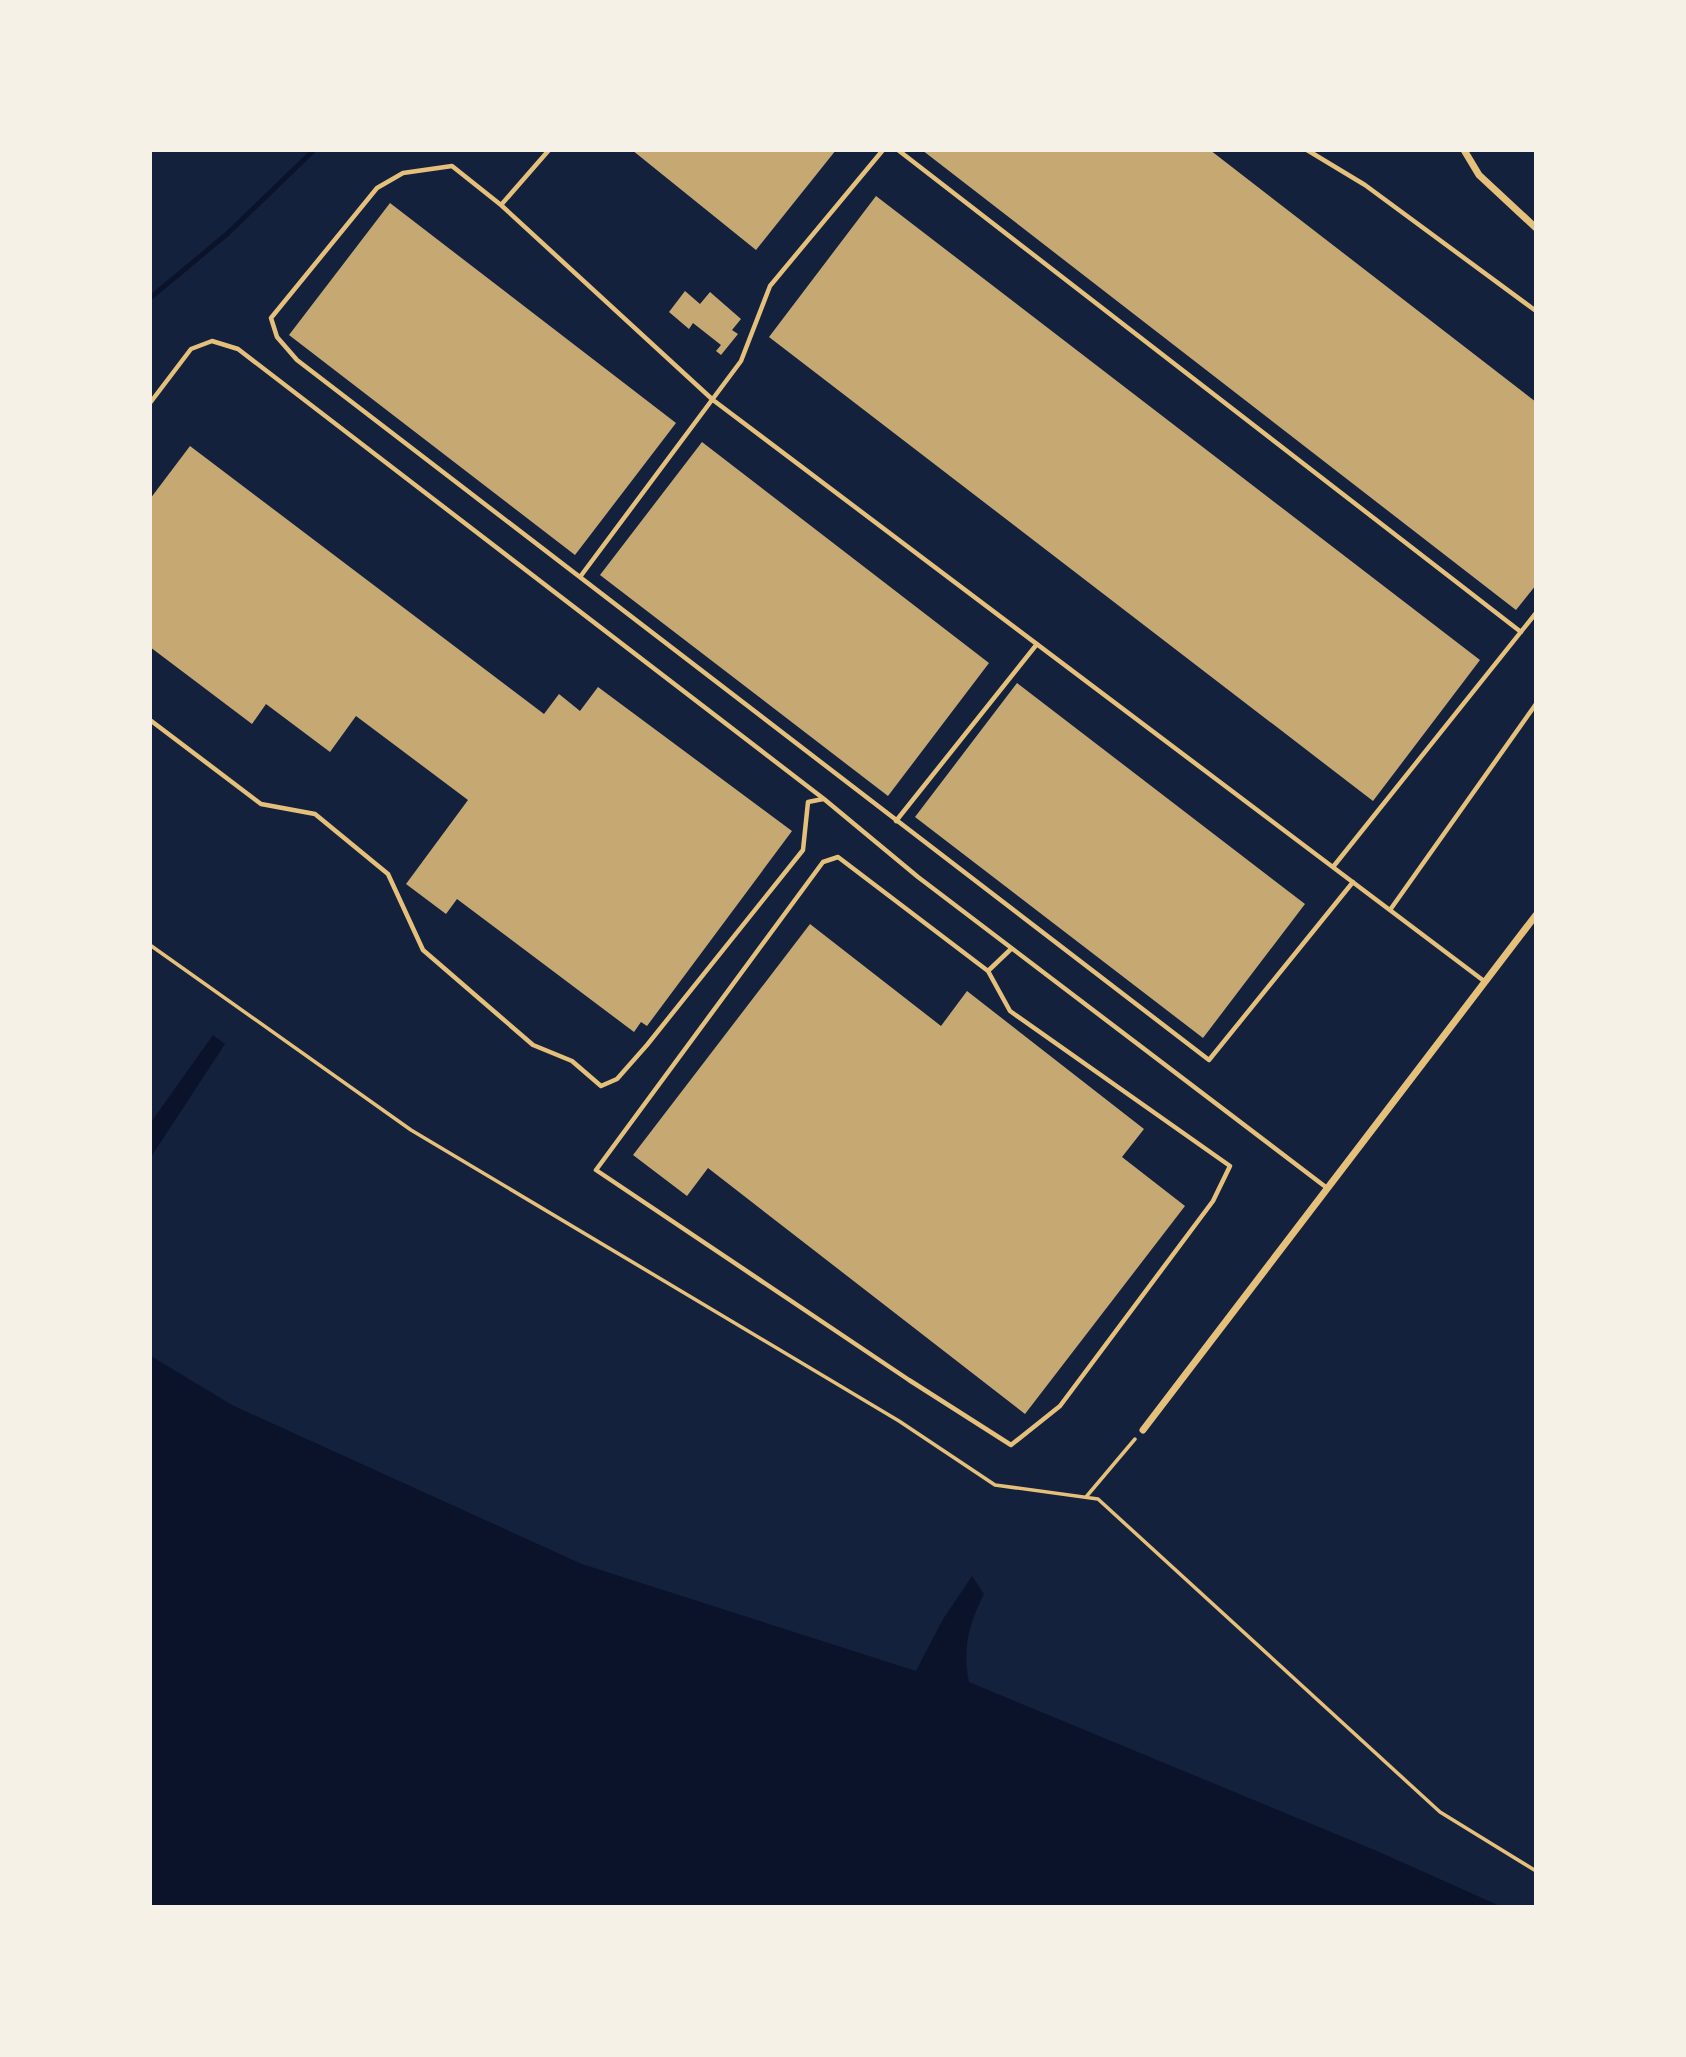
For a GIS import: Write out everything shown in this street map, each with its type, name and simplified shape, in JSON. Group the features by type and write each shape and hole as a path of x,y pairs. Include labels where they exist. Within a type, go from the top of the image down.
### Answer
{"street":[{"path":"1464,150 1479,175 1535,228"},
{"path":"1143,1430 1535,915"}],"lane":[{"path":"501,205 549,150"},
{"path":"580,577 741,361 770,286 883,150"},
{"path":"898,150 1521,632"},
{"path":"1307,150 1365,185 1535,312"},
{"path":"1353,882 1209,1060 297,360 277,337 271,318 377,188 403,173 452,166 501,205 713,400 1353,882 1484,981"},
{"path":"150,402 191,349 212,341 238,349 824,799 918,877 1327,1188"},
{"path":"1333,867 1535,614"},
{"path":"896,821 1037,644"},
{"path":"1390,910 1535,704"},
{"path":"150,720 261,804 315,814 388,874 423,950 533,1045 572,1061 601,1086 617,1079 647,1045 803,850 808,802 824,799"},
{"path":"838,857 988,971 1010,1011 1230,1166 1213,1201 1060,1406 1011,1445 909,1380 596,1170 822,862 838,857"},
{"path":"988,971 1011,948"}],"path":[{"path":"150,945 411,1129 899,1420 995,1485 1098,1499 1440,1812 1535,1871"},
{"path":"1086,1497 1143,1430"}],"water":[{"path":"213,1035 225,1044 151,1157 151,1122"},
{"path":"151,1356 232,1405 582,1564 916,1671 943,1619 972,1576 984,1594 968,1637 966,1659 969,1682 1377,1851 1500,1906 151,1906"}],"building":[{"path":"632,150 836,150 756,250"},
{"path":"922,150 1210,150 1536,402 1536,585 1516,610"},
{"path":"876,196 1480,660 1373,801 769,337"},
{"path":"390,203 676,423 575,555 289,335"},
{"path":"685,291 700,304 710,292 741,319 732,330 738,334 721,355 716,351 721,345 693,323 689,329 669,312"},
{"path":"702,442 989,663 888,796 600,575"},
{"path":"190,446 544,714 559,694 580,711 598,687 792,831 647,1026 641,1022 634,1032 457,899 446,914 406,884 468,800 356,716 330,752 266,704 252,724 150,647 150,499"},
{"path":"1017,683 1305,904 1203,1038 915,817"},
{"path":"810,924 941,1026 967,991 1144,1129 1122,1157 1185,1206 1025,1414 708,1168 687,1196 633,1155"}],"waterway":[{"path":"150,298 227,234 314,150"}]}
